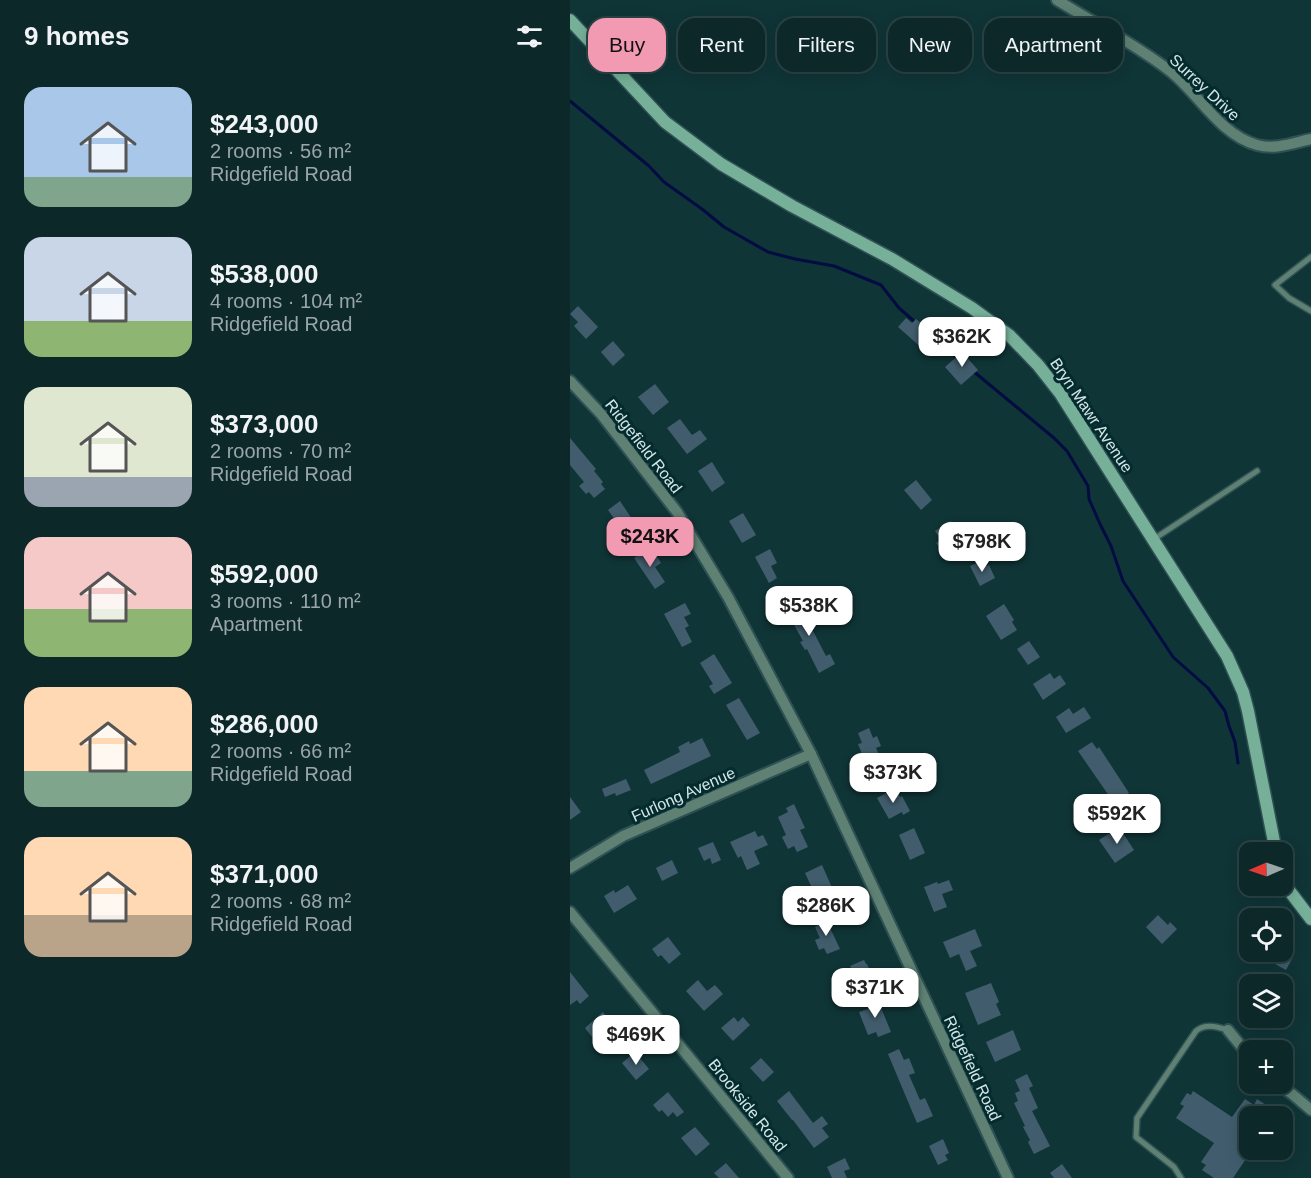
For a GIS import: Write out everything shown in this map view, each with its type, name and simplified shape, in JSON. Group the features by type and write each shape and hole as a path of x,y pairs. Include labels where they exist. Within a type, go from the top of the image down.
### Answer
{"main road":[{"name":"Bryn Mawr Avenue","path":"570,20 665,122 721,164 792,206 916,273 972,308 1009,335 1038,365 1060,393 1232,665 1248,711 1274,842"},
{"path":"1293,896 1311,919"}],"street":[{"name":"Surrey Drive","path":"1057,0 1141,51 1171,73 1233,134 1258,145 1279,147 1311,139"},
{"name":"Ridgefield Road","path":"570,381 601,414 677,512 728,597 812,754 1008,1178"},
{"name":"Furlong Avenue","path":"570,868 623,836 812,754"},
{"name":"Brookside Road","path":"570,912 788,1178"},
{"path":"1228,1030 1239,1044"},
{"path":"1292,1094 1311,1110"}],"lane":[{"path":"1311,257 1275,285 1289,298 1311,311"},
{"path":"1154,539 1257,471"},
{"path":"1181,1178 1174,1167 1136,1137 1137,1118 1196,1031 1211,1026 1228,1030"}],"building":[{"path":"578,306 598,327 586,339 574,326 578,322 570,314"},
{"path":"906,318 912,323 916,319 935,335 923,349 898,327"},
{"path":"613,341 625,355 613,366 601,352"},
{"path":"962,352 978,370 961,385 945,367"},
{"path":"655,384 669,402 653,415 638,397"},
{"path":"680,419 692,435 700,430 707,439 687,454 667,428"},
{"path":"570,438 596,469 594,471 603,482 601,484 605,489 594,498 589,492 586,494 579,486 584,482 570,465"},
{"path":"712,462 725,483 712,492 698,471"},
{"path":"916,480 932,500 921,510 904,490"},
{"path":"620,501 634,522 622,530 608,510"},
{"path":"743,513 756,535 742,543 729,521"},
{"path":"951,521 961,537 953,542 957,548 950,553 947,548 942,551 936,543 941,540 935,531"},
{"path":"648,549 652,555 655,553 661,563 655,567 665,582 655,589 634,558"},
{"path":"770,549 777,563 771,566 777,578 769,583 755,557"},
{"path":"983,560 986,566 989,565 995,578 980,586 970,566"},
{"path":"797,600 826,656 830,654 835,664 819,673 807,649 805,650 800,642 803,641 784,607"},
{"path":"685,603 691,614 684,617 689,626 685,628 692,642 682,647 664,614"},
{"path":"1004,604 1017,630 1001,640 986,616"},
{"path":"1029,641 1040,657 1028,665 1017,649"},
{"path":"714,654 732,683 714,694 709,686 713,684 700,663"},
{"path":"1050,673 1054,679 1060,675 1066,684 1043,700 1033,684"},
{"path":"739,698 760,733 747,740 726,705"},
{"path":"1084,707 1091,718 1066,733 1056,717 1069,708 1073,714"},
{"path":"869,728 873,738 877,736 881,746 876,748 883,764 869,771 858,744 862,743 858,733"},
{"path":"702,738 711,756 651,784 644,770 680,752 678,747"},
{"path":"1092,742 1097,749 1099,747 1129,793 1114,803 1078,751"},
{"path":"626,779 631,790 616,796 615,793 605,797 602,789"},
{"path":"895,788 910,811 903,815 902,812 889,819 877,798"},
{"path":"570,797 581,812 570,820"},
{"path":"794,804 805,828 800,830 808,847 797,852 794,846 788,849 782,837 786,835 778,817 788,812 786,808"},
{"path":"1119,827 1134,850 1115,863 1099,840"},
{"path":"914,828 925,853 910,860 899,835"},
{"path":"755,831 758,837 763,835 768,845 754,851 760,864 747,870 741,856 738,858 730,842"},
{"path":"713,842 721,860 712,864 710,858 704,861 698,848"},
{"path":"672,860 678,873 662,881 656,868"},
{"path":"822,865 834,892 810,903 805,892 812,888 805,873"},
{"path":"949,880 953,890 942,894 947,907 934,912 924,887"},
{"path":"628,885 637,899 614,913 604,896 614,890 615,893"},
{"path":"1158,915 1168,925 1170,922 1177,929 1162,944 1146,927"},
{"path":"825,917 840,949 827,954 824,948 819,950 815,940 820,938 815,921"},
{"path":"975,929 982,946 970,951 977,966 966,971 959,954 950,958 943,942"},
{"path":"668,937 681,954 669,964 661,955 658,957 652,949"},
{"path":"864,960 874,980 853,990 845,973 852,970 850,966"},
{"path":"1271,962 1290,962 1286,970"},
{"path":"570,972 589,996 580,1004 577,1000 570,1005"},
{"path":"698,980 707,991 715,985 723,994 704,1011 686,991"},
{"path":"991,983 999,1002 996,1004 1001,1015 978,1025 965,993"},
{"path":"877,998 891,1032 878,1037 876,1032 868,1035 859,1012 868,1009 866,1003"},
{"path":"603,1012 607,1018 610,1015 621,1028 605,1041 598,1032 592,1037 585,1028"},
{"path":"734,1017 738,1022 743,1017 750,1025 733,1041 721,1028"},
{"path":"1013,1030 1021,1050 995,1062 986,1042"},
{"path":"899,1049 904,1060 909,1058 915,1073 909,1075 920,1100 925,1098 933,1116 917,1123 888,1054"},
{"path":"635,1052 649,1069 636,1080 622,1063"},
{"path":"761,1058 774,1072 763,1082 750,1068"},
{"path":"1027,1074 1033,1086 1029,1088 1038,1108 1032,1111 1050,1146 1034,1154 1023,1127 1025,1126 1014,1103 1018,1101 1015,1093 1020,1091 1015,1080"},
{"path":"789,1091 813,1123 822,1116 828,1124 822,1128 829,1137 814,1148 777,1101"},
{"path":"1193,1091 1232,1117 1239,1107 1239,1160 1245,1160 1233,1178 1214,1178 1202,1170 1206,1165 1201,1162 1214,1143 1176,1118 1184,1106 1180,1104 1187,1093 1191,1095"},
{"path":"668,1092 684,1112 677,1117 673,1112 668,1117 653,1105"},
{"path":"1245,1099 1254,1105 1257,1099 1268,1106 1240,1106"},
{"path":"695,1127 710,1144 696,1156 681,1138"},
{"path":"943,1139 949,1153 945,1155 948,1160 938,1165 929,1146"},
{"path":"845,1158 850,1169 844,1171 847,1178 832,1178 827,1167"},
{"path":"726,1163 739,1178 719,1178 714,1173"},
{"path":"1062,1164 1072,1178 1054,1178 1050,1173"}],"waterway":[{"path":"570,101 649,166 664,182 724,227 768,252 834,266 881,285 899,308 915,322"},
{"path":"932,336 959,359"},
{"path":"973,371 1067,451 1088,486 1089,499 1111,546 1123,581 1173,657 1208,688 1225,711 1235,742 1238,763"}]}
